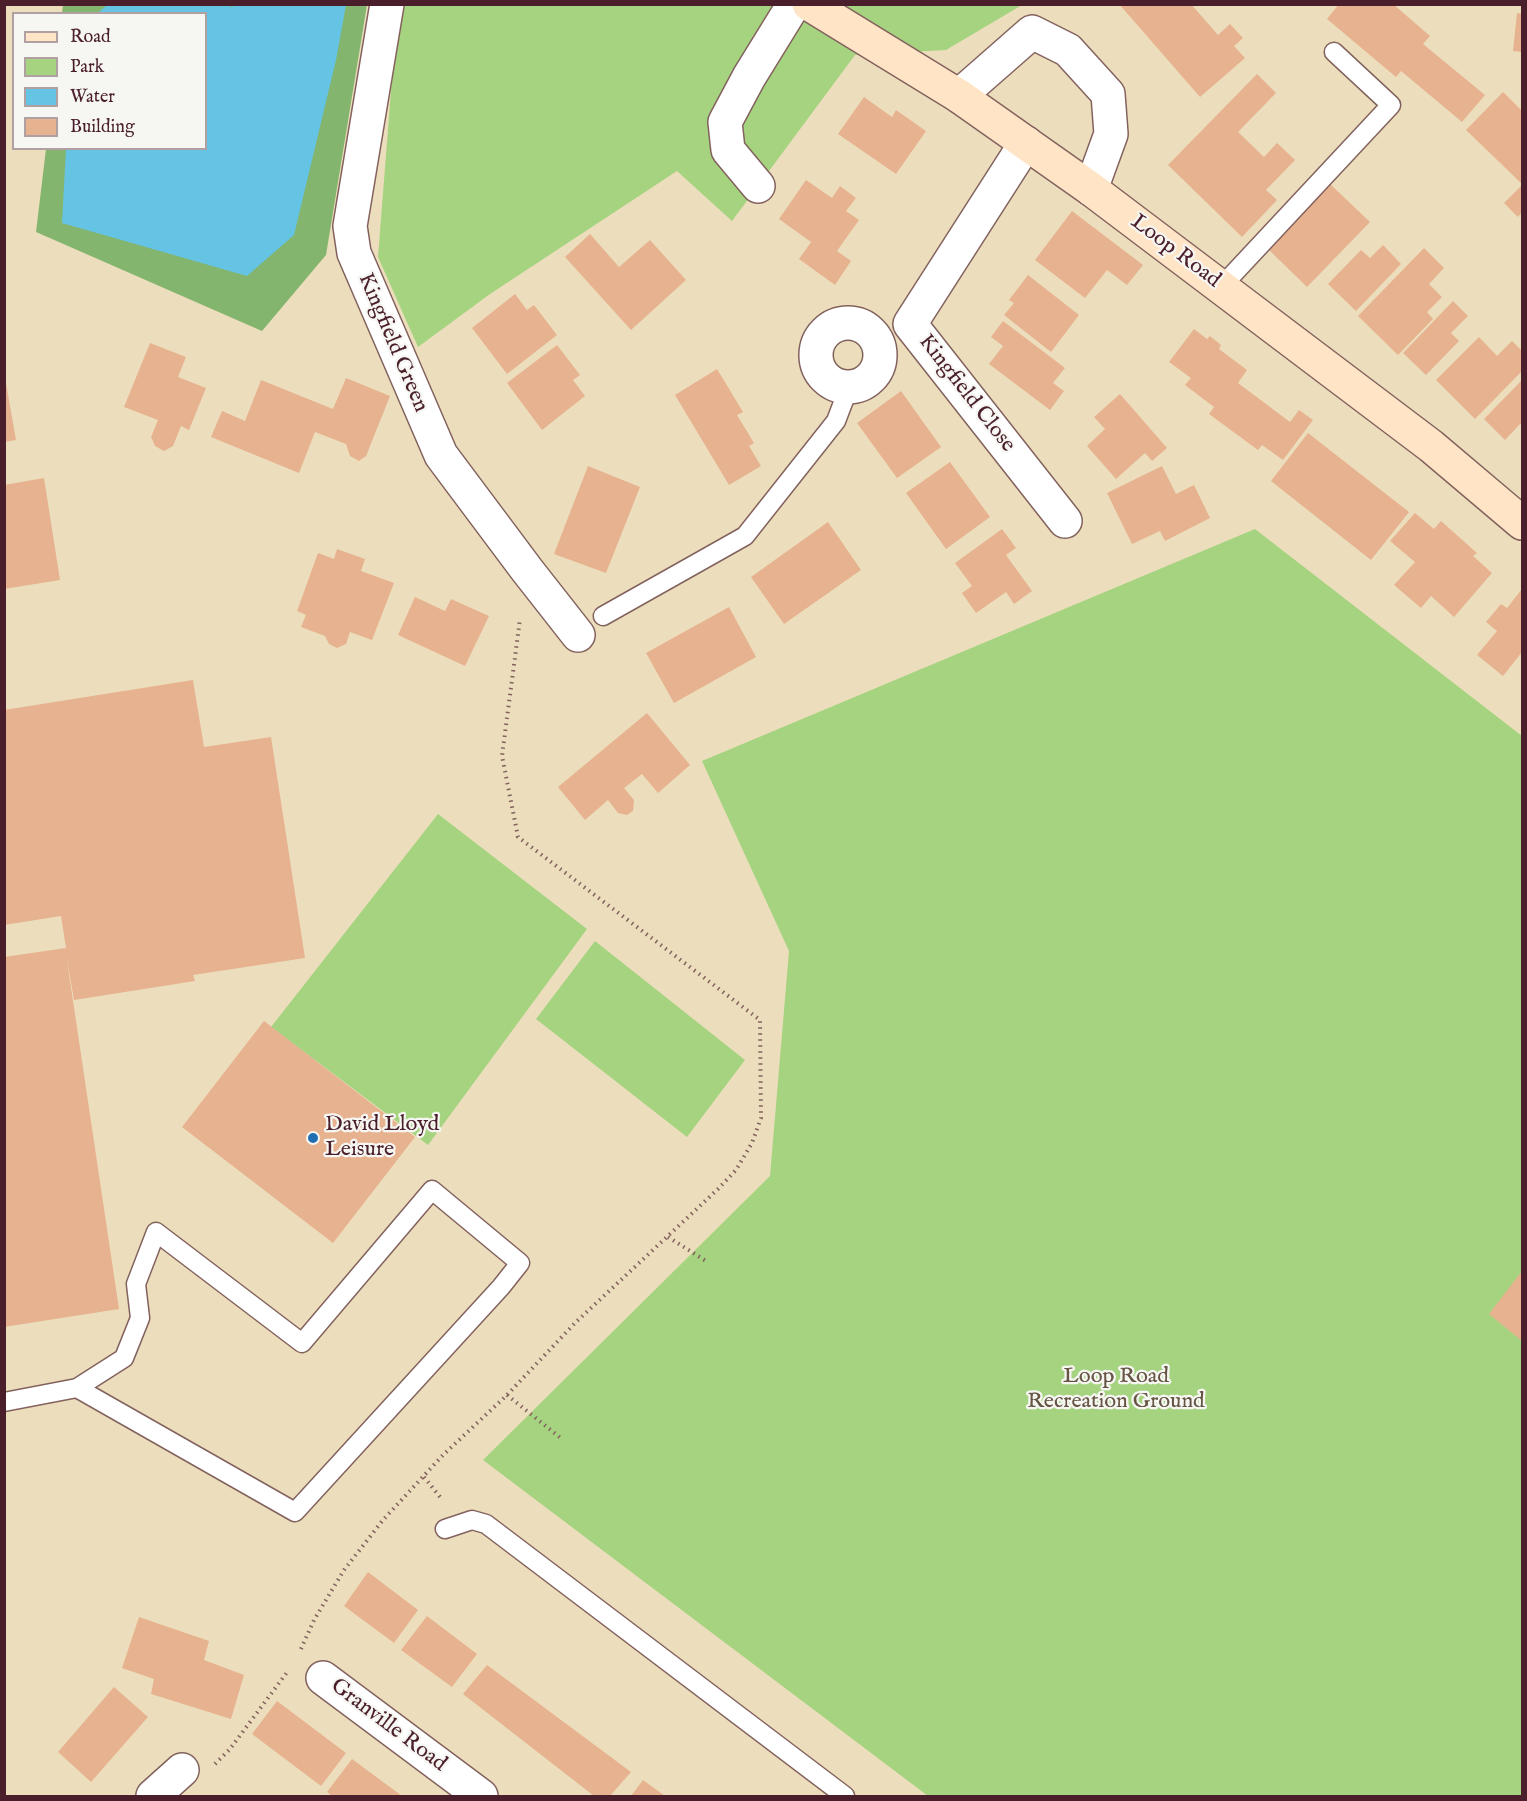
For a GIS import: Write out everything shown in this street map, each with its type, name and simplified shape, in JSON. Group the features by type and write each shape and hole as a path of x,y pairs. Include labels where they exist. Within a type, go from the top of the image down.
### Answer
{"main road":[{"name":"Loop Road","path":"809,4 959,96 1091,189 1431,446 1522,523"}],"street":[{"name":"Kingfield Green","path":"387,4 350,226 354,253 441,455 526,570 591,626"},
{"path":"758,186 728,150 725,122 749,77 794,4"},
{"path":"959,96 1032,32 1068,50 1108,94 1111,134 1091,189"},
{"name":"Kingfield Close","path":"1026,143 910,324 1065,521"},
{"name":"Kingfield Close","path":"845,322 856,323 874,335 879,345 880,355 879,365 873,375 866,382 849,387 836,385 827,379 820,371 816,361 819,340 826,331 845,322"},
{"path":"879,345 910,324"},
{"name":"Granville Road","path":"323,1678 481,1797"},
{"path":"153,1797 182,1770"}],"lane":[{"path":"1221,287 1391,105 1334,52"},
{"path":"591,626 745,536 836,421 849,387"},
{"path":"4,1402 77,1388 124,1358 140,1318 136,1284 156,1232 302,1343 432,1190 520,1263 501,1287 295,1512 77,1388"},
{"path":"445,1529 472,1520 486,1524 845,1797"}],"path":[{"path":"297,1658 314,1620 344,1570 363,1544 443,1455 507,1395 575,1323 736,1170 752,1143 761,1118 760,1020 518,837 502,756 526,570"},
{"path":"668,1237 706,1261"},
{"path":"507,1395 562,1439"},
{"path":"182,1770 201,1778 230,1749 291,1667"}],"green space":[{"path":"63,5 367,5 326,255 262,331 36,232 46,150 207,150 207,12 62,12"},
{"path":"401,5 1022,5 946,50 855,55 732,221 677,171 490,294 418,347 378,257 396,27"},
{"name":"Loop Road Recreation Ground","path":"1255,529 1522,736 1522,1796 928,1796 483,1460 770,1176 789,951 702,761"},
{"path":"438,814 587,929 428,1145 271,1027"},
{"path":"595,941 745,1060 687,1137 536,1019"}],"water":[{"path":"239,4 346,5 336,60 294,235 247,276 62,223 66,150 207,150 207,12 99,12 107,5 229,5 231,7"}],"building":[{"path":"1119,4 1191,4 1218,35 1230,24 1243,38 1234,46 1245,58 1200,97"},
{"path":"1339,4 1393,4 1430,36 1423,44 1485,95 1462,122 1401,71 1396,77 1327,19"},
{"path":"1517,13 1522,14 1522,52 1513,51"},
{"path":"1257,74 1276,93 1238,132 1264,157 1277,143 1295,160 1266,190 1277,200 1242,237 1168,165"},
{"path":"1503,92 1522,111 1521,183 1466,130"},
{"path":"864,97 892,117 896,110 926,131 896,174 838,134"},
{"path":"806,180 832,198 840,186 856,198 846,211 859,220 837,251 851,261 835,285 799,259 811,242 779,219"},
{"path":"1330,184 1370,222 1307,287 1267,248"},
{"path":"1522,185 1522,212 1518,217 1504,203"},
{"path":"1072,211 1143,265 1127,285 1107,270 1085,298 1035,260"},
{"path":"590,234 619,267 650,240 686,280 631,330 565,257"},
{"path":"1383,245 1401,264 1356,311 1328,284 1361,250 1370,258"},
{"path":"1424,248 1444,268 1429,284 1442,297 1427,312 1433,319 1398,355 1358,316"},
{"path":"1028,275 1079,315 1051,352 1004,315 1014,303 1009,300"},
{"path":"515,294 527,310 534,305 557,335 507,374 472,328"},
{"path":"1453,301 1468,316 1451,333 1459,341 1426,375 1403,353"},
{"path":"1003,321 1065,368 1053,383 1064,391 1050,410 989,364 1003,346 991,337"},
{"path":"1194,329 1207,339 1210,336 1221,345 1219,349 1247,370 1238,383 1290,422 1299,410 1313,420 1283,460 1262,445 1258,450 1209,414 1214,407 1185,385 1191,378 1169,362"},
{"path":"1479,337 1497,356 1512,341 1522,351 1522,371 1475,419 1436,380"},
{"path":"150,343 186,357 178,377 206,388 189,430 181,426 173,446 164,451 155,446 151,437 158,420 124,407"},
{"path":"557,345 580,375 573,380 585,396 542,430 507,383"},
{"path":"717,369 743,412 737,415 754,443 749,446 761,466 729,485 675,395"},
{"path":"4,372 16,440 4,442"},
{"path":"346,378 390,396 366,456 359,461 350,456 346,444 315,432 299,473 211,437 222,411 245,421 261,380 333,409"},
{"path":"1522,380 1522,422 1505,440 1484,419"},
{"path":"901,391 941,447 897,478 857,423"},
{"path":"1120,394 1167,448 1152,461 1145,453 1116,479 1087,446 1105,429 1094,417"},
{"path":"1308,433 1409,512 1371,560 1271,481"},
{"path":"950,462 990,517 946,549 906,493"},
{"path":"588,466 640,487 606,573 554,554"},
{"path":"1162,466 1176,494 1194,485 1210,518 1165,541 1160,531 1132,544 1107,493"},
{"path":"44,478 60,580 4,589 4,485"},
{"path":"1415,513 1434,529 1441,521 1477,553 1473,556 1492,573 1454,617 1431,596 1421,608 1394,585 1415,562 1390,541"},
{"path":"828,522 861,570 784,624 751,577"},
{"path":"1002,529 1016,548 1006,555 1032,591 1014,604 1006,592 976,613 962,593 972,586 955,563"},
{"path":"337,549 365,559 361,571 394,583 372,640 350,632 346,644 337,648 329,644 325,636 301,627 306,615 297,611 318,553 334,559"},
{"path":"1522,589 1522,652 1503,676 1477,655 1497,631 1486,622 1501,604 1507,608"},
{"path":"415,597 445,611 451,599 489,616 465,666 398,635"},
{"path":"729,607 756,657 674,703 646,653"},
{"path":"193,680 204,747 271,737 305,958 193,975 195,981 74,1000 66,954 119,1309 4,1327 4,957 66,948 61,916 4,925 4,710"},
{"path":"647,713 690,765 658,793 642,774 624,788 634,800 633,811 627,815 618,813 608,800 585,820 558,787"},
{"path":"264,1021 415,1137 333,1243 182,1127"},
{"path":"1522,1271 1522,1341 1489,1314"},
{"path":"368,1572 418,1610 394,1643 344,1606"},
{"path":"427,1616 477,1654 452,1687 401,1650"},
{"path":"139,1617 209,1641 204,1660 244,1675 231,1719 151,1694 154,1679 122,1668"},
{"path":"487,1665 631,1772 610,1796 594,1796 463,1694"},
{"path":"114,1687 148,1717 91,1782 58,1752"},
{"path":"277,1701 346,1753 321,1786 252,1734"},
{"path":"352,1759 402,1796 332,1796 327,1792"},
{"path":"643,1780 665,1796 631,1796"}],"place":[{"name":"David Lloyd Leisure","path":"313,1138"}]}
